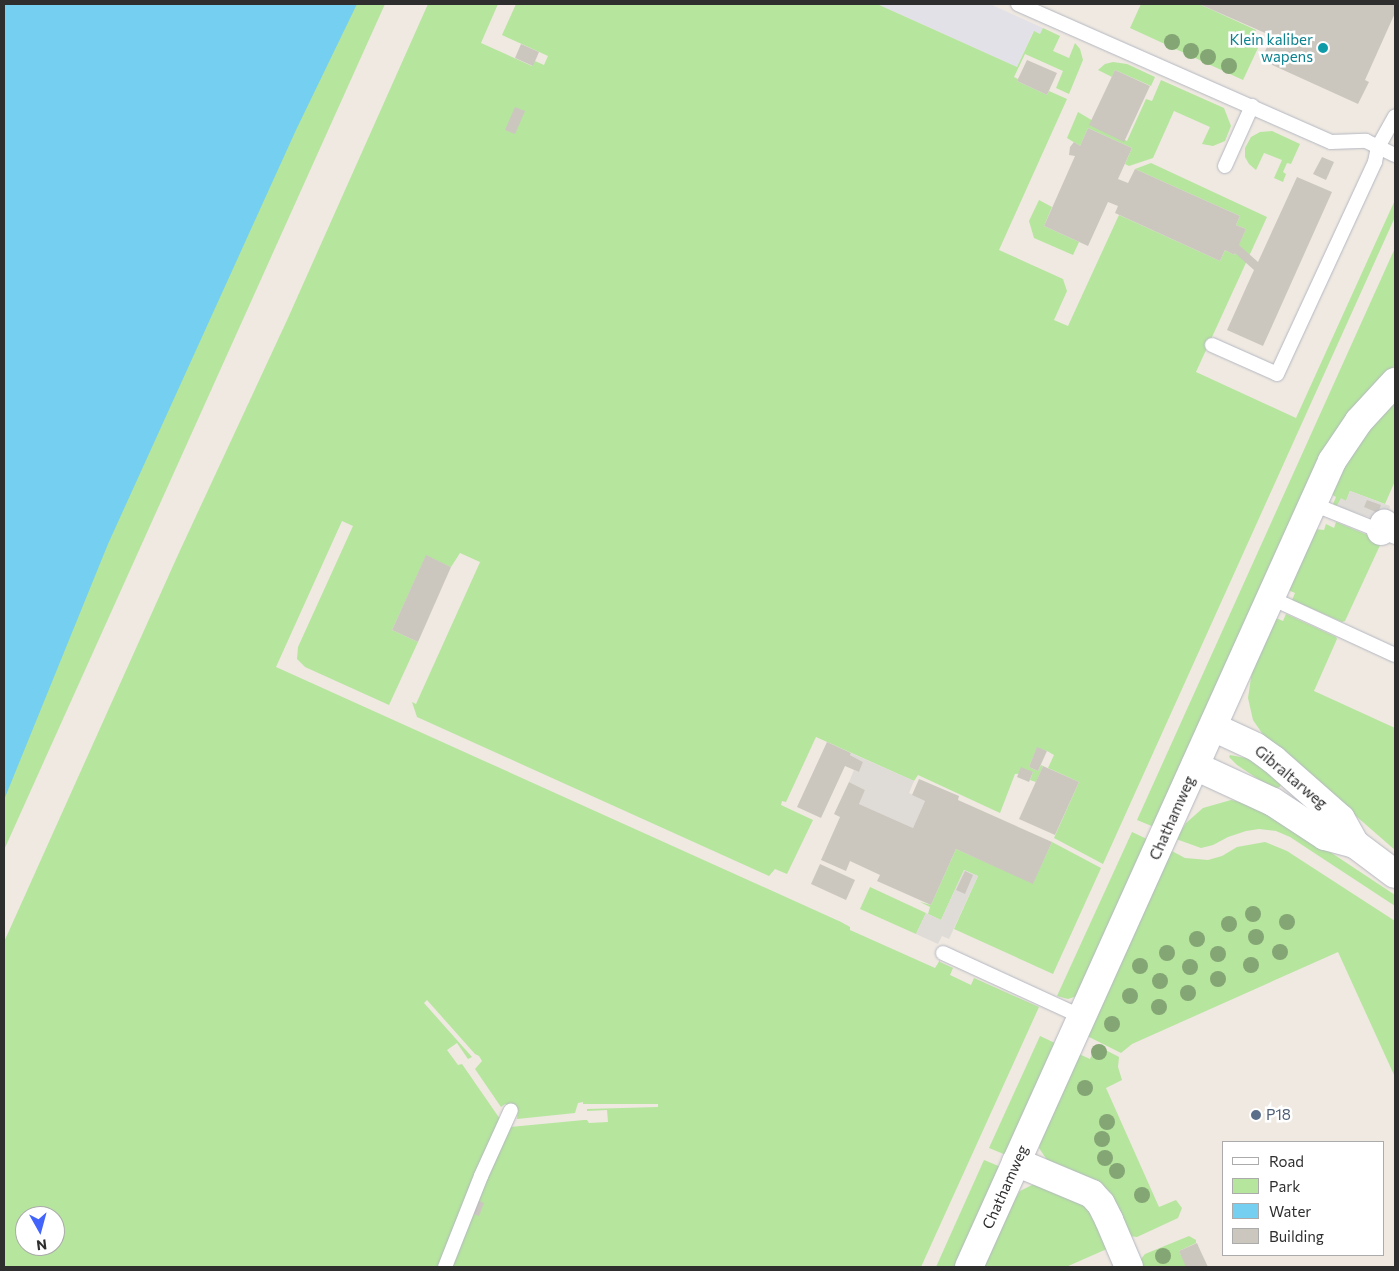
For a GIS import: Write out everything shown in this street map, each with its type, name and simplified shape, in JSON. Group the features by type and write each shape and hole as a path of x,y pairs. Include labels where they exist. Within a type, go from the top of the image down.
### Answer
{"street":[{"name":"Chathamweg","path":"969,1267 1313,504 1344,443 1359,420 1395,382"},
{"name":"Gibraltarweg","path":"1213,727 1256,747 1274,760 1341,819 1355,844"},
{"name":"Gibraltarweg","path":"1195,766 1273,802 1325,836 1355,844 1395,874"},
{"path":"1016,1162 1092,1194 1109,1220 1129,1267"}],"lane":[{"path":"1018,4 1331,142 1366,141 1395,155"},
{"path":"1225,166 1252,106"},
{"path":"1212,345 1277,374 1374,162 1378,147 1395,116"},
{"path":"1313,504 1387,531"},
{"path":"1271,598 1395,655"},
{"path":"943,954 1082,1017"},
{"path":"445,1267 481,1176 511,1110"}],"shaded area":[{"path":"877,4 990,4 1043,28 1041,35 1033,32 1017,67"},
{"path":"1350,491 1390,506 1389,510 1394,512 1389,524 1337,506 1341,498 1346,501"},
{"path":"851,753 914,781 909,793 925,801 913,828 859,804 865,790 849,782 854,770 859,772 863,762 850,755"},
{"path":"964,870 978,876 949,939 942,936 938,944 916,934 926,913 941,920"}],"green space":[{"path":"246,4 385,4 4,850 4,255"},
{"path":"428,4 498,4 481,43 532,66 535,61 544,65 548,56 502,35 516,4 877,4 1017,67 1034,31 1040,34 1043,28 1060,36 1053,51 1069,58 1075,43 1080,49 1083,60 1069,94 1056,88 1063,71 1025,54 1014,77 1018,79 1017,81 1047,95 1049,91 1067,99 999,250 1063,279 1067,291 1054,320 1068,326 1119,215 1220,261 1225,250 1234,255 1246,229 1236,225 1240,216 1135,169 1151,163 1267,217 1196,372 1296,418 1395,200 1395,217 1103,864 1054,838 1079,782 1048,768 1054,755 1037,748 1029,767 1038,771 1041,765 1043,766 1036,782 1030,780 1033,772 1015,774 1000,813 918,775 914,781 816,737 786,802 782,801 781,805 813,820 787,874 775,869 769,876 417,717 412,702 416,704 481,560 480,562 460,553 451,567 426,556 392,630 418,642 389,705 305,667 297,659 298,647 353,526 342,521 276,667 841,922 850,927 850,930 935,968 940,960 940,962 953,968 950,975 971,985 974,978 1039,1007 921,1267 451,1267 477,1200 510,1127 584,1120 587,1120 589,1123 608,1122 607,1110 587,1111 587,1109 658,1107 658,1104 583,1104 583,1102 578,1103 575,1113 517,1119 518,1110 505,1104 501,1107 475,1069 482,1061 479,1056 475,1054 427,1000 424,1003 472,1057 468,1059 457,1043 447,1050 458,1065 462,1064 500,1119 438,1267 4,1267 4,942 177,557 288,318"},
{"path":"1141,4 1199,4 1256,30 1250,44 1258,48 1243,80 1130,28"},
{"path":"1113,62 1127,64 1155,77 1151,86 1115,70 1112,77 1098,70 1105,64"},
{"path":"1161,80 1224,108 1231,126 1225,141 1213,146 1202,144 1210,127 1174,111 1153,158 1129,166 1125,164 1132,148 1088,128 1080,146 1067,138 1078,112 1127,141 1146,99 1152,101"},
{"path":"1272,131 1300,144 1291,164 1287,163 1283,172 1286,174 1283,182 1274,178 1282,160 1264,153 1256,170 1245,157 1245,148 1251,137 1260,132"},
{"path":"1039,200 1052,207 1044,226 1079,242 1073,255 1034,238 1029,221"},
{"path":"1395,248 1395,365 1368,392 1154,827 1137,820"},
{"path":"1395,399 1395,481 1385,504 1350,491 1346,501 1341,499 1337,506 1333,504 1336,497 1331,494 1344,466 1358,444"},
{"path":"1336,522 1382,541 1345,621 1342,622 1292,600 1295,593 1288,590 1315,529 1324,530 1326,524 1334,528"},
{"path":"1286,614 1337,639 1314,691 1395,728 1395,850 1264,736 1253,720 1248,698 1252,671 1276,618 1283,621"},
{"path":"1230,755 1256,760 1281,784 1280,787 1273,789 1237,765 1229,757"},
{"path":"1231,800 1254,805 1312,840 1395,895 1395,906 1290,837 1276,831 1259,829 1246,831 1201,848 1176,839 1186,823 1203,808"},
{"path":"1132,832 1149,840 1077,996 1068,999 1057,996"},
{"path":"1052,842 1101,868 1053,974 954,929 978,876 964,870 941,920 928,914 930,907 920,902 931,905 956,849 1033,883"},
{"path":"1265,842 1287,851 1395,921 1395,1077 1338,952 1132,1044 1121,1053 1087,1036 1170,850 1185,858 1208,860 1222,856 1237,847"},
{"path":"870,887 926,913 916,934 860,909"},
{"path":"1040,1036 1057,1044 1006,1155 989,1148"},
{"path":"1096,1045 1119,1057 1118,1067 1122,1080 1106,1088 1159,1207 1176,1200 1182,1208 1178,1218 1137,1237 1129,1236 1049,1163 1039,1148 1040,1141 1079,1054 1090,1059"},
{"path":"984,1160 1001,1167 956,1267 936,1267"},
{"path":"1032,1185 1039,1185 1086,1203 1109,1248 1066,1267 983,1267 1015,1199 1020,1191"},
{"path":"1189,1236 1196,1240 1196,1243 1179,1251 1187,1267 1142,1267 1140,1260 1145,1254"}],"water":[{"path":"4,4 357,4 296,130 108,544 4,800"}],"building":[{"name":"Klein kaliber wapens","path":"1199,4 1395,4 1395,13 1365,80 1369,82 1358,104 1261,60 1272,36"},
{"path":"521,44 539,52 533,66 515,58"},
{"path":"1027,60 1057,73 1047,95 1017,81"},
{"path":"1115,70 1150,86 1124,142 1089,125"},
{"path":"515,107 525,111 515,134 505,130"},
{"path":"1088,128 1132,148 1118,179 1128,183 1135,169 1240,216 1236,225 1246,229 1239,245 1258,262 1297,177 1332,192 1263,346 1227,330 1254,270 1235,253 1234,255 1225,250 1220,261 1115,213 1118,206 1108,202 1088,246 1044,226 1075,156 1069,155 1070,147 1074,142 1080,146"},
{"path":"1322,157 1334,162 1326,180 1313,174"},
{"path":"1367,500 1381,505 1378,513 1364,507"},
{"path":"426,555 451,567 418,642 392,630"},
{"path":"827,742 851,753 850,755 863,762 859,772 845,766 821,818 797,807"},
{"path":"1037,747 1047,751 1038,771 1029,767"},
{"path":"1043,766 1079,782 1055,835 1019,819"},
{"path":"1021,767 1033,772 1029,782 1017,777"},
{"path":"919,779 959,796 958,800 1052,842 1033,884 956,849 931,905 877,881 880,875 850,861 846,871 821,860 840,817 834,814 849,782 865,790 859,804 913,828 925,801 912,795"},
{"path":"820,864 855,880 846,900 811,884"},
{"path":"965,871 973,875 965,894 956,890"},
{"path":"477,1200 484,1203 479,1216 471,1213"},
{"path":"1197,1243 1208,1267 1186,1267 1179,1251"}],"place":[{"name":"Klein kaliber wapens","path":"1323,48"},
{"name":"P18","path":"1256,1115"}]}
